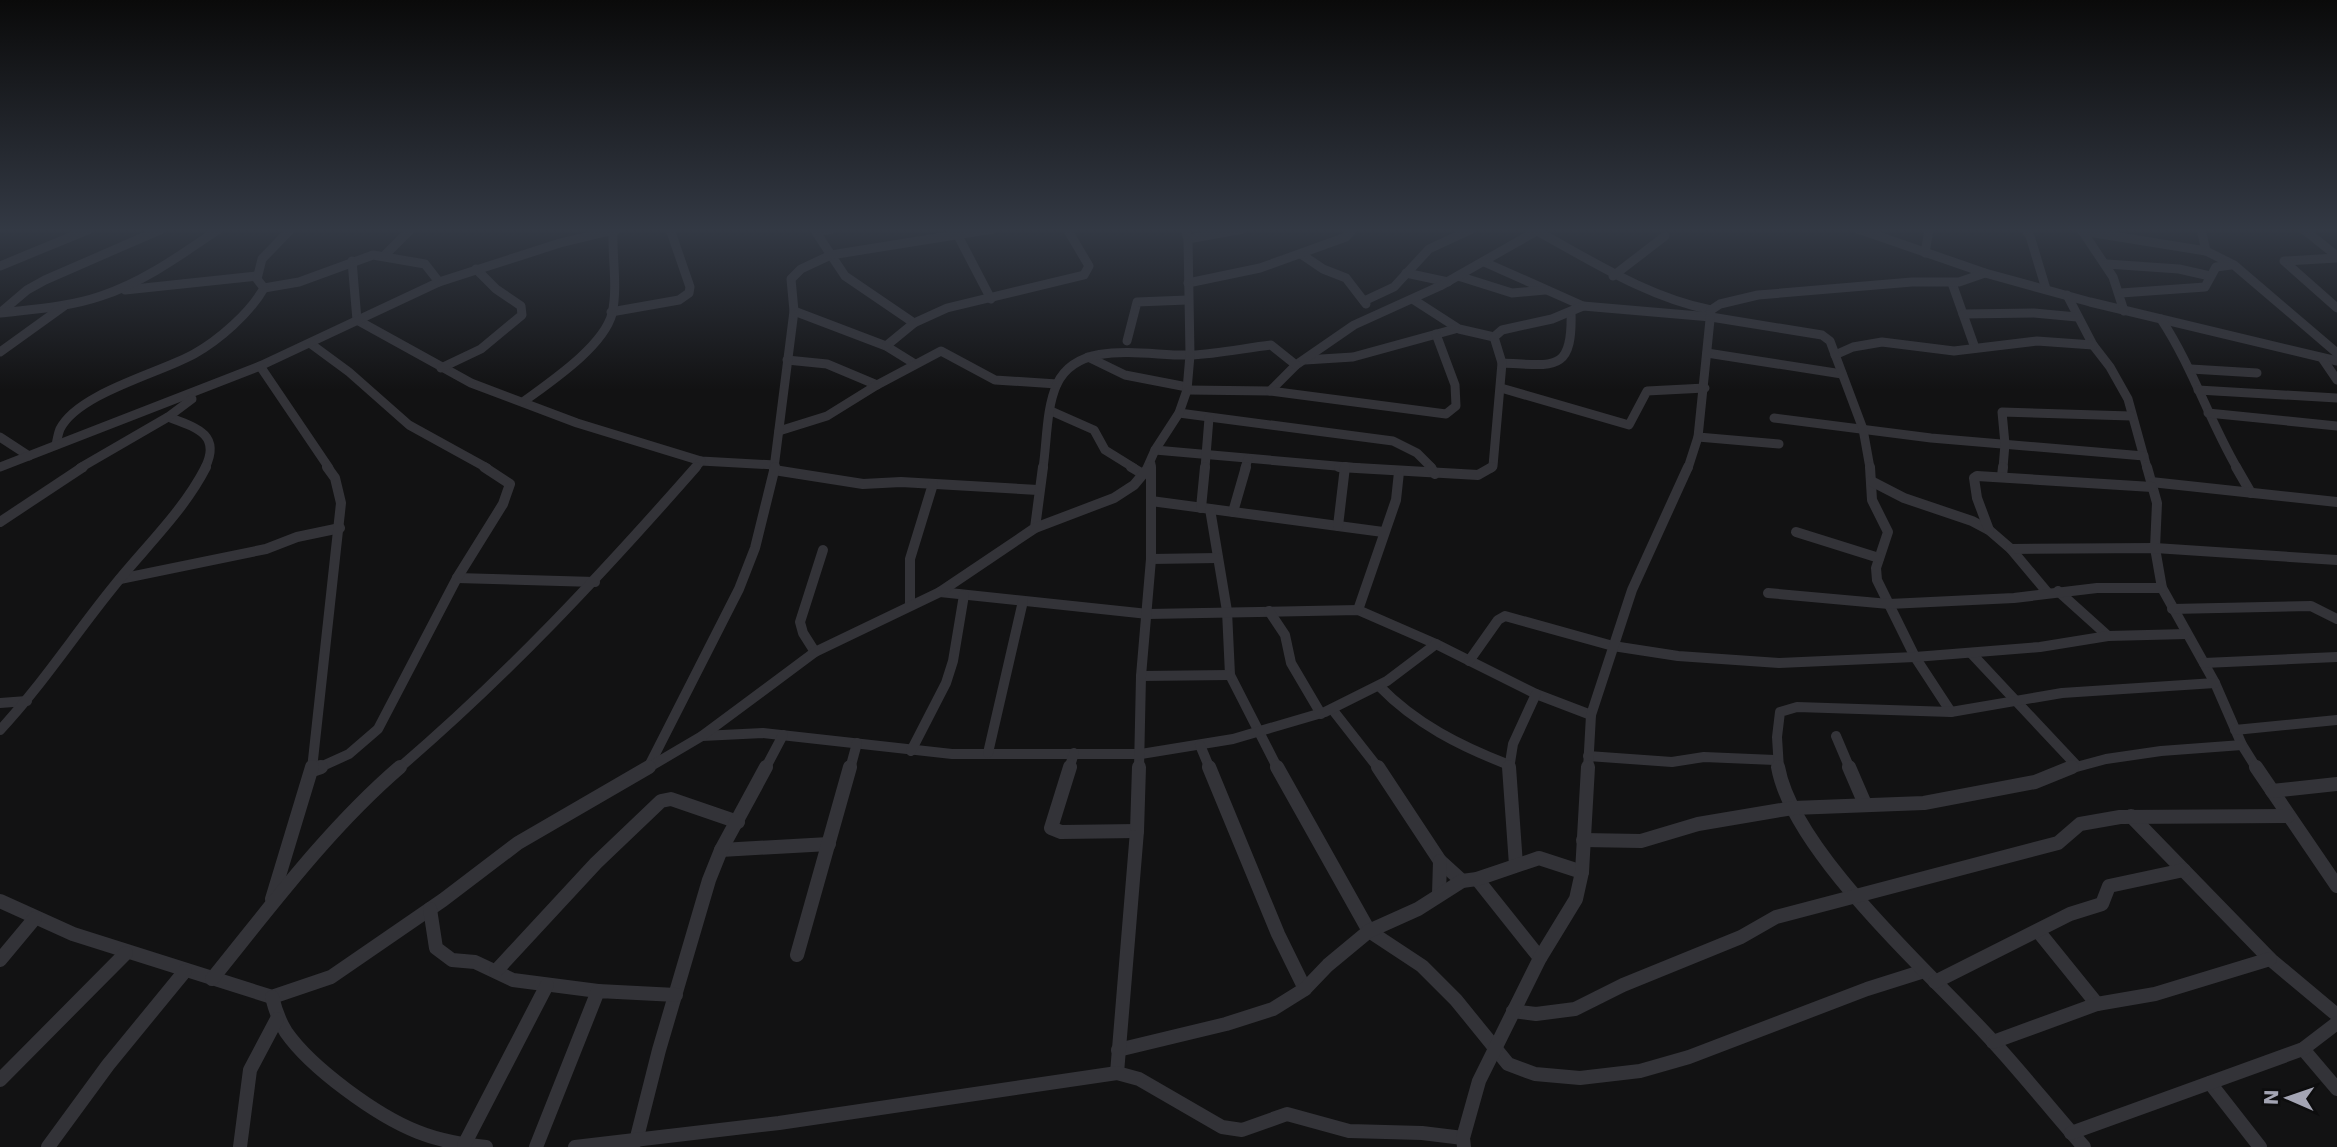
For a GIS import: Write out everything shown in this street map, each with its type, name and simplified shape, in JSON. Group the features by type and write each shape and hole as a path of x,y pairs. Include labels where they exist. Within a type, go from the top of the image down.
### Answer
{"street":[{"path":"0,312 40,283"},
{"path":"115,291 131,283"},
{"path":"0,312 66,305 115,291 195,283"},
{"path":"261,283 264,288"},
{"path":"264,288 296,283"},
{"path":"354,283 358,320"},
{"path":"0,467 260,366 438,283"},
{"path":"441,368 481,349 522,315 521,306 490,283"},
{"path":"523,402 564,371 603,330 611,312 613,283"},
{"path":"611,312 679,300 689,293 688,283"},
{"path":"650,764 739,589 755,548 775,468 794,311 791,283"},
{"path":"855,283 915,323"},
{"path":"983,283 991,299"},
{"path":"886,346 915,323 947,308 1055,283"},
{"path":"0,901 35,918 126,953 272,997 331,977 519,843 702,736 815,652 940,592 1035,528 1114,498 1134,485 1147,469 1155,450 1179,413 1187,388 1190,355 1188,284 1195,283"},
{"path":"1350,283 1375,314"},
{"path":"1364,301 1398,283"},
{"path":"1270,391 1300,363 1354,325 1414,300 1447,283"},
{"path":"1477,283 1513,295 1532,295 1545,290"},
{"path":"1529,283 1583,306 1711,314 1822,335 1830,341 1863,429 1872,500 1888,532 1876,568 1877,580 1915,657 1951,712"},
{"path":"1630,283 1711,314"},
{"path":"575,1147 636,1141 1117,1073 1139,1079 1222,1127 1242,1130 1287,1114 1349,1131 1422,1133 1463,1142 1479,1081 1540,958 1571,909 1582,872 1591,715 1632,590 1685,477 1698,437 1711,314 1721,302 1756,295 1907,283"},
{"path":"1933,283 1960,283"},
{"path":"1951,283 1975,348"},
{"path":"2021,283 2124,311 2337,360"},
{"path":"2044,283 2046,289"},
{"path":"2116,283 2124,311"},
{"path":"2121,293 2201,288 2207,283"},
{"path":"2255,283 2337,353"},
{"path":"2308,283 2337,308"},
{"path":"57,445 58,432 73,415 108,392 204,348 259,297 264,288"},
{"path":"2067,295 2093,345 2123,388 2157,503 2155,548 2162,588 2215,683 2242,745 2337,886"},
{"path":"1127,341 1137,302 1187,300"},
{"path":"1414,300 1455,329 1494,337 1502,330 1571,312 1583,306"},
{"path":"0,352 66,305"},
{"path":"794,311 886,346 915,364"},
{"path":"1502,363 1552,365 1562,361 1572,339 1571,312"},
{"path":"1963,314 2034,313 2077,317"},
{"path":"2161,319 2191,369 2208,413 2234,466 2251,493"},
{"path":"358,320 471,383 577,423 701,461 775,468 863,484 933,484 1038,490"},
{"path":"1035,528 1038,490 1057,384 1069,367 1087,357 1141,351 1190,355 1271,345 1300,363 1353,358 1455,329"},
{"path":"1087,357 1125,375 1187,388 1270,391 1446,414 1455,406 1457,400 1449,366 1436,334"},
{"path":"1155,450 1399,472 1478,475 1487,472 1493,466 1501,388 1502,363 1494,337"},
{"path":"1835,355 1860,344 1878,340 1939,350 2055,340 2093,345"},
{"path":"311,344 349,372 410,425 504,478 510,484 503,504 457,578 378,729 361,748 348,757 312,769"},
{"path":"779,431 827,416 877,385 941,351 996,380 1057,384"},
{"path":"1707,353 1842,374"},
{"path":"2322,358 2337,380"},
{"path":"787,360 827,365 877,385"},
{"path":"260,366 335,478 341,503 312,769 271,905"},
{"path":"2191,369 2257,373"},
{"path":"1501,388 1629,425 1647,391 1704,388"},
{"path":"0,522 65,477 168,417 204,389"},
{"path":"2198,390 2337,398"},
{"path":"1051,411 1094,430 1105,450 1147,469"},
{"path":"2002,476 2005,444 2002,412 2132,416"},
{"path":"1179,413 1393,441 1410,446 1420,454 1435,474"},
{"path":"2208,413 2337,426"},
{"path":"0,730 27,701 189,494 210,457 211,446 201,431 168,417"},
{"path":"1209,418 1206,509 1227,611 1230,675 1256,732 1369,931 1422,966 1456,1000 1508,1064 1535,1074 1580,1078 1640,1071 1689,1057 1867,989 1924,971"},
{"path":"1774,418 1931,438 2144,456"},
{"path":"0,437 29,456"},
{"path":"1698,437 1779,444"},
{"path":"1233,512 1248,459"},
{"path":"212,979 271,905 365,797 458,719 595,582 701,461"},
{"path":"1338,526 1345,466"},
{"path":"1117,1073 1138,831 1141,676 1151,559 1151,501 1147,469"},
{"path":"1358,610 1396,500 1399,472"},
{"path":"1989,530 1977,498 1974,478 2002,476 2151,484 2337,502"},
{"path":"1871,481 1904,498 1972,521 1989,530 2053,591 2108,636"},
{"path":"910,605 907,577 910,560 933,484"},
{"path":"1151,501 1383,532"},
{"path":"120,579 266,549 297,537 340,528"},
{"path":"1796,532 1879,558"},
{"path":"2011,549 2155,548 2337,561"},
{"path":"815,652 803,633 800,622 823,550"},
{"path":"1151,559 1218,558"},
{"path":"457,578 595,582"},
{"path":"1768,593 1889,604 2002,598 2053,591 2162,588"},
{"path":"940,592 1148,614 1358,610 1436,644 1536,694 1591,715"},
{"path":"911,751 946,683 953,661 964,594"},
{"path":"988,754 1023,601"},
{"path":"2172,609 2311,606 2337,618"},
{"path":"1269,611 1285,635 1291,663 1327,711 1381,771 1440,861 1462,881"},
{"path":"1469,661 1498,620 1504,616 1613,646 1688,657 1779,663 1915,657 2040,647 2108,636 2187,634"},
{"path":"702,736 744,732 911,751 1141,754 1200,745 1327,711 1379,686 1436,644"},
{"path":"1971,653 2076,765"},
{"path":"2204,663 2337,657"},
{"path":"1141,676 1230,675"},
{"path":"2084,1147 1993,1042 1924,971 1858,897 1793,808 1775,760 1780,712 1786,708 1951,712 2062,693 2215,683"},
{"path":"1379,686 1402,711 1427,728 1464,748 1508,765"},
{"path":"1516,865 1508,765 1513,744 1536,694"},
{"path":"0,703 27,701"},
{"path":"2235,730 2337,720"},
{"path":"636,1141 653,1070 709,880 721,850 783,735"},
{"path":"1836,736 1866,804"},
{"path":"797,955 857,743"},
{"path":"1200,745 1278,934 1305,989"},
{"path":"1583,840 1641,841 1698,824 1793,808 1905,805 1965,797 2035,782 2076,765 2161,751 2242,745"},
{"path":"1073,753 1051,828 1062,832 1138,831"},
{"path":"1588,756 1672,762 1703,757 1775,760"},
{"path":"2272,791 2337,784"},
{"path":"496,971 596,863 661,801 671,799 738,822"},
{"path":"1513,1011 1536,1014 1575,1009 1623,985 1741,937 1776,917 2059,843 2080,824 2131,817 2288,816"},
{"path":"2131,817 2270,960 2337,1015"},
{"path":"721,850 829,844"},
{"path":"1118,1050 1273,1009 1305,989 1328,965 1369,931 1418,909 1462,881 1477,879 1539,859 1582,872"},
{"path":"1439,894 1440,861"},
{"path":"1935,982 2070,914 2102,904 2109,886 2184,870"},
{"path":"1477,879 1540,958"},
{"path":"430,909 436,948 452,960 475,962 513,980 598,991 676,995"},
{"path":"0,960 35,918"},
{"path":"2038,931 2097,1004"},
{"path":"0,1080 126,953"},
{"path":"1993,1042 2097,1004 2167,991 2270,960"},
{"path":"48,1147 108,1065 185,971"},
{"path":"464,1145 547,985"},
{"path":"536,1147 598,991"},
{"path":"272,997 277,1019 293,1042 372,1110 408,1129 464,1145 485,1147"},
{"path":"240,1147 250,1070 277,1019"},
{"path":"2071,1133 2304,1049 2337,1023"},
{"path":"2304,1049 2337,1089"},
{"path":"2210,1083 2260,1147"}]}
